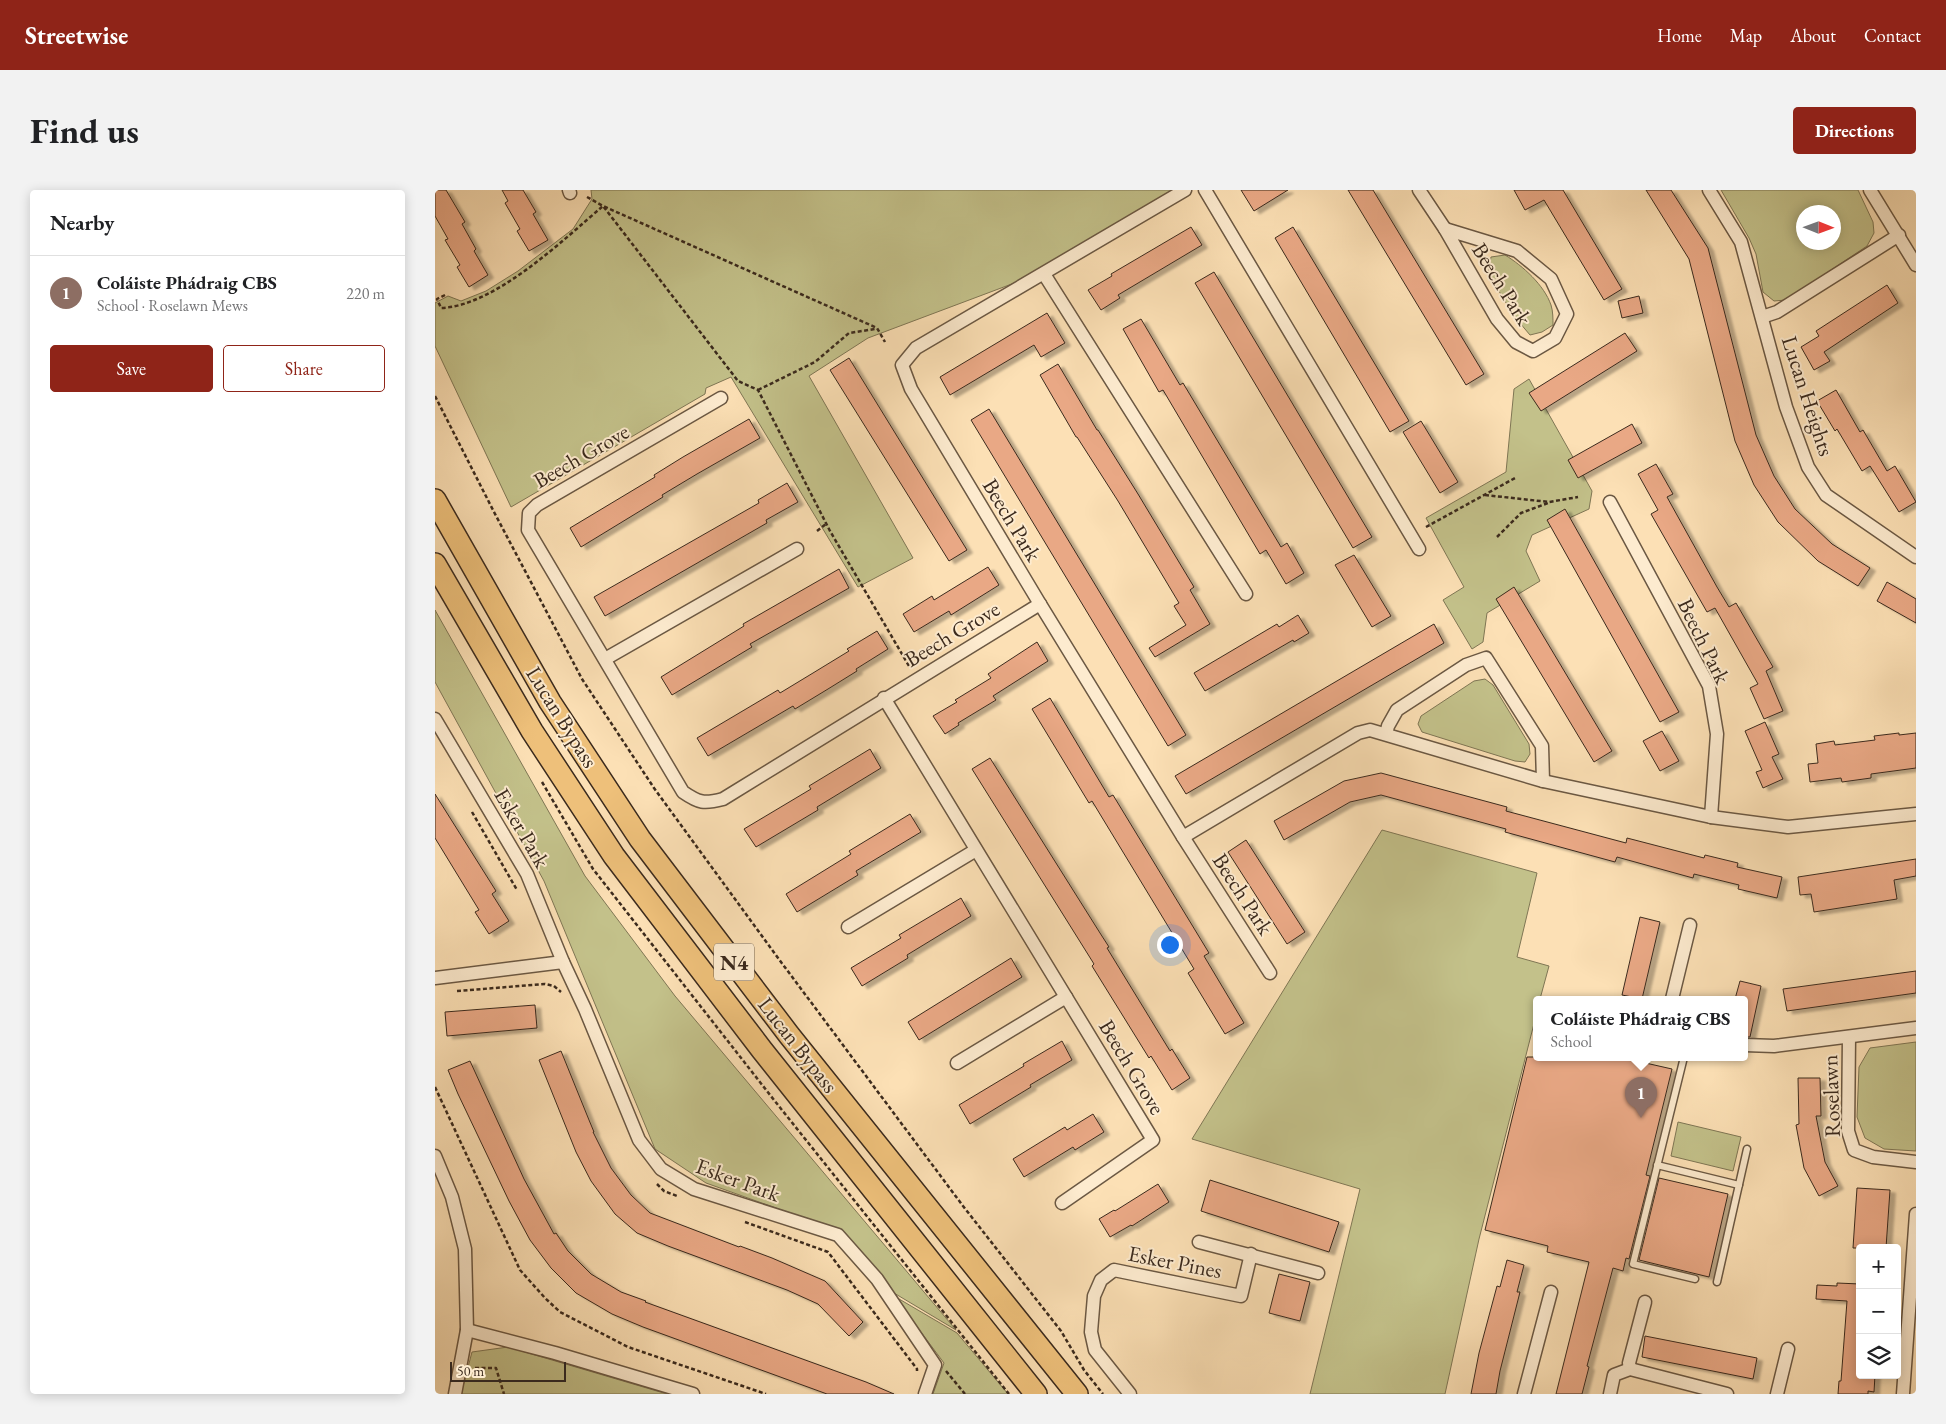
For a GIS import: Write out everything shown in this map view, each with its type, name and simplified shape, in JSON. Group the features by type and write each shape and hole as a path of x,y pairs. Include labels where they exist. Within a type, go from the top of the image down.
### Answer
{"highway":[{"name":"Lucan Bypass","path":"435,500 549,702 640,839 789,1035 1077,1394"},
{"name":"Lucan Bypass","path":"435,564 451,595 532,732 614,856 768,1057 1036,1394"}],"street":[{"name":"Beech Park","path":"1185,190 916,348 902,365 911,389 1040,604 1183,837 1271,973"},
{"path":"1205,190 1419,549"},
{"name":"Beech Park","path":"1419,190 1445,229 1497,319 1516,342 1533,351 1555,338 1567,314 1551,279 1517,251 1445,229"},
{"name":"Lucan Heights","path":"1709,190 1741,242 1786,407 1808,467 1826,495 1916,557"},
{"path":"1870,190 1916,265"},
{"name":"Lucan Heights","path":"1762,317 1777,312 1899,236"},
{"path":"1044,274 1246,594"},
{"name":"Beech Grove","path":"721,398 537,505 529,513 529,530 683,792 696,801 709,802 723,799 884,698 1040,604"},
{"name":"Beech Park","path":"1183,837 1359,733 1370,730 1543,781 1711,817 1717,734 1709,686 1610,502"},
{"path":"605,659 797,549"},
{"path":"1386,734 1388,726 1397,710 1466,665 1486,658 1542,746 1543,781"},
{"name":"Beech Grove","path":"884,698 1153,1140 1062,1203"},
{"name":"Esker Park","path":"435,719 527,874 639,1140 661,1169 695,1189 838,1235 877,1279 935,1366 925,1394"},
{"path":"1711,817 1787,827 1916,814"},
{"path":"848,927 976,850"},
{"path":"1673,996 1690,925"},
{"path":"435,978 563,962"},
{"path":"957,1063 1066,997"},
{"name":"Roselawn","path":"1748,1045 1774,1046 1916,1028"},
{"name":"Roselawn","path":"1849,1037 1848,1131 1854,1150 1873,1157 1916,1162"},
{"path":"435,1156 453,1197 465,1249 467,1330 455,1394"},
{"path":"1903,1394 1916,1214"},
{"name":"Esker Pines","path":"1199,1242 1318,1273"},
{"name":"Esker Pines","path":"1130,1394 1095,1350 1091,1332 1091,1313 1094,1296 1101,1280 1115,1270 1241,1296 1251,1254"},
{"path":"1525,1394 1551,1292"},
{"path":"1630,1369 1629,1363 1645,1302"},
{"path":"467,1330 555,1352 693,1394"},
{"path":"1777,1394 1788,1349"},
{"path":"1610,1394 1614,1375 1630,1369 1727,1394"}],"lane":[{"path":"1683,1061 1633,1264 1695,1279"},
{"path":"1717,1282 1747,1149"},
{"path":"1657,1165 1739,1184"}],"path":[{"path":"587,197 603,206 877,328 885,342"},
{"path":"445,295 437,299 441,308 452,308 482,297 519,274 603,206"},
{"path":"603,206 738,381 758,390 826,524 909,666"},
{"path":"758,390 815,362 849,333 877,328"},
{"path":"435,396 582,679 654,788 781,962 1061,1332 1084,1370 1103,1394"},
{"path":"1426,528 1515,478"},
{"path":"1484,495 1549,502"},
{"path":"1497,537 1521,513 1549,502 1578,497"},
{"path":"817,531 826,524"},
{"path":"469,806 521,897"},
{"path":"453,991 545,984 554,986 563,994"},
{"path":"435,1087 520,1270 560,1312 628,1346 766,1394"},
{"path":"651,1178 664,1191 682,1198"},
{"path":"737,1218 828,1252 917,1369 916,1376"},
{"path":"475,1368 496,1368 503,1394"},
{"path":"944,1368 965,1394"}],"shaded area":[{"path":"591,190 1181,190 1049,270 868,338 809,376 913,558 858,587 731,377 706,388 705,394 511,507 435,346 435,303 448,296 461,301 486,291 518,271 573,229 592,199"},
{"path":"1721,190 1858,190 1873,222 1874,233 1867,246 1786,300 1774,301 1763,292 1756,254 1749,238"},
{"path":"1505,255 1538,283 1548,298 1552,310 1553,325 1542,332 1530,335 1514,316 1488,273 1491,257"},
{"path":"1529,379 1592,491 1589,509 1532,535 1526,551 1540,581 1487,613 1483,642 1472,649 1443,600 1464,587 1426,518 1506,472 1514,389"},
{"path":"435,610 585,876 675,996 956,1330 894,1293 840,1231 706,1183 655,1149 544,881 435,682"},
{"path":"1485,679 1493,685 1529,744 1530,754 1525,762 1515,761 1422,732 1418,724 1421,716 1474,681"},
{"path":"1382,830 1537,873 1517,957 1549,966 1541,996 1533,996 1533,1028 1479,1239 1445,1394 1310,1394 1360,1189 1192,1139"},
{"path":"1916,1042 1916,1151 1884,1149 1865,1138 1857,1117 1859,1067 1870,1048"},
{"path":"1678,1122 1741,1137 1733,1171 1671,1156"},
{"path":"894,1296 957,1333 1008,1394 933,1394 944,1363"},
{"path":"508,1347 667,1394 461,1394 472,1352"}],"building":[{"path":"435,190 446,190 465,222 462,224 476,249 474,251 488,275 469,287 457,267 460,265 445,240 448,239 435,216"},
{"path":"502,190 523,190 536,212 533,214 548,240 529,251 517,231 520,229 505,203 508,201"},
{"path":"1241,190 1288,190 1254,211"},
{"path":"1348,190 1373,190 1484,374 1466,385"},
{"path":"1514,190 1563,190 1622,289 1604,300 1544,200 1525,210"},
{"path":"1646,190 1671,190 1708,248 1756,435 1774,476 1795,509 1832,544 1870,568 1858,586 1818,561 1778,522 1754,485 1735,441 1689,259"},
{"path":"1191,227 1202,245 1118,295 1120,298 1101,310 1088,290 1112,276 1111,274"},
{"path":"1293,227 1409,421 1390,432 1275,238"},
{"path":"1214,272 1372,537 1353,548 1195,283"},
{"path":"1887,285 1898,303 1824,352 1830,361 1814,370 1801,347 1819,336 1816,331"},
{"path":"1639,296 1643,313 1622,318 1618,301"},
{"path":"1047,313 1065,343 1041,357 1034,345 950,395 940,377"},
{"path":"1141,319 1180,385 1183,383 1281,547 1287,543 1304,573 1286,584 1266,550 1260,554 1163,390 1159,392 1123,329"},
{"path":"1625,333 1637,351 1541,411 1529,393"},
{"path":"849,358 967,550 949,561 830,370"},
{"path":"1058,364 1194,587 1190,590 1210,624 1155,657 1149,648 1186,625 1174,606 1179,603 1118,501 1076,437 1040,375"},
{"path":"1836,390 1860,432 1863,430 1887,471 1895,466 1916,502 1899,512 1870,466 1862,471 1837,429 1835,431 1817,401"},
{"path":"989,409 1186,735 1168,746 971,420"},
{"path":"749,419 760,438 662,495 663,497 581,547 570,528 655,477 654,475 683,457"},
{"path":"1421,421 1458,482 1440,493 1403,432"},
{"path":"1632,424 1642,443 1578,478 1568,460"},
{"path":"1656,464 1673,494 1667,497 1717,587 1729,607 1736,603 1773,667 1766,671 1783,711 1764,719 1750,688 1758,684 1715,608 1707,612 1651,514 1658,510 1638,474"},
{"path":"787,483 798,502 766,520 767,523 605,616 594,597 759,503 758,500"},
{"path":"1565,509 1679,712 1660,722 1547,520"},
{"path":"1354,555 1391,616 1372,627 1335,565"},
{"path":"988,567 999,585 951,615 949,611 914,632 903,614 932,596 934,600"},
{"path":"839,569 849,588 750,644 752,647 672,695 661,677 744,626 743,624"},
{"path":"1887,582 1916,599 1916,623 1877,601"},
{"path":"1514,587 1612,751 1594,762 1496,599"},
{"path":"1298,615 1309,633 1294,642 1293,640 1205,691 1194,673 1277,624 1279,627"},
{"path":"1434,624 1444,643 1186,794 1175,776"},
{"path":"877,631 888,649 856,669 857,671 795,709 793,706 708,756 697,738 778,690 780,693 849,651 847,649"},
{"path":"1037,642 1048,661 993,696 996,700 958,723 959,725 945,734 933,716 991,678 988,674"},
{"path":"1050,698 1109,797 1113,795 1209,953 1204,956 1244,1023 1225,1034 1188,973 1194,969 1092,801 1089,803 1032,709"},
{"path":"1765,722 1779,754 1772,757 1783,779 1763,788 1756,772 1762,770 1745,731"},
{"path":"1662,731 1679,761 1660,771 1643,741"},
{"path":"1899,733 1899,735 1916,733 1916,768 1871,774 1871,778 1842,782 1841,778 1810,782 1808,764 1818,763 1816,744 1834,741 1835,745 1875,740 1874,736"},
{"path":"870,749 881,768 817,807 818,810 756,847 744,829 811,789 809,786"},
{"path":"990,758 1109,947 1107,948 1170,1051 1172,1049 1190,1078 1172,1090 1151,1056 1149,1058 1092,966 1094,964 972,769"},
{"path":"1381,773 1507,807 1506,811 1626,843 1627,838 1704,858 1705,855 1738,863 1737,867 1782,877 1777,898 1738,889 1739,885 1694,874 1693,878 1617,857 1615,862 1505,832 1506,829 1381,795 1350,802 1284,840 1274,821 1344,781"},
{"path":"435,794 496,891 492,894 509,921 489,934 475,912 479,910 435,838"},
{"path":"910,814 921,832 856,871 858,875 797,912 786,894 851,854 849,851"},
{"path":"1246,840 1305,932 1287,944 1228,852"},
{"path":"1916,859 1916,876 1894,880 1897,899 1814,912 1811,894 1800,895 1798,877"},
{"path":"961,898 971,916 907,955 908,958 862,986 851,968 901,938 899,935"},
{"path":"1640,917 1660,922 1643,996 1622,995"},
{"path":"1011,958 1022,977 919,1040 908,1022"},
{"path":"1916,971 1916,993 1787,1011 1783,989"},
{"path":"1740,981 1761,986 1750,1037 1748,1037 1748,996 1736,996"},
{"path":"535,1005 537,1028 447,1036 445,1012"},
{"path":"1062,1041 1072,1060 970,1124 959,1105"},
{"path":"561,1051 593,1132 611,1168 631,1195 650,1213 772,1258 825,1281 863,1322 849,1336 818,1304 787,1290 637,1233 615,1214 591,1181 576,1152 539,1060"},
{"path":"1527,1057 1533,1057 1533,1061 1637,1061 1672,1069 1646,1175 1650,1176 1629,1259 1626,1258 1623,1271 1613,1268 1587,1366 1589,1367 1582,1394 1556,1394 1589,1262 1547,1252 1548,1246 1485,1230"},
{"path":"470,1061 524,1179 554,1234 556,1233 568,1251 591,1274 621,1292 645,1302 866,1382 894,1394 827,1394 643,1327 612,1314 576,1293 551,1268 530,1240 509,1201 458,1094 448,1070"},
{"path":"1798,1078 1820,1078 1821,1116 1816,1116 1825,1162 1838,1186 1819,1196 1804,1168 1796,1125 1799,1124"},
{"path":"1093,1114 1104,1132 1075,1150 1073,1147 1024,1177 1013,1159 1065,1127 1067,1130"},
{"path":"1659,1178 1728,1194 1709,1277 1639,1260"},
{"path":"1210,1180 1339,1222 1329,1252 1201,1211"},
{"path":"1158,1184 1169,1202 1132,1226 1110,1237 1099,1219"},
{"path":"1857,1188 1890,1190 1886,1244 1856,1244 1856,1248 1853,1248"},
{"path":"1507,1260 1524,1265 1517,1292 1520,1292 1496,1394 1471,1394 1479,1353 1497,1286 1500,1287"},
{"path":"1279,1274 1310,1282 1300,1321 1269,1313"},
{"path":"1837,1283 1856,1284 1856,1379 1875,1379 1874,1392 1868,1391 1868,1394 1838,1394 1839,1381 1841,1381 1847,1301 1816,1299 1817,1285 1837,1286"},
{"path":"1645,1336 1757,1358 1753,1379 1642,1357"}],"place":[{"name":"Coláiste Phádraig CBS","path":"1641,1118"}]}
